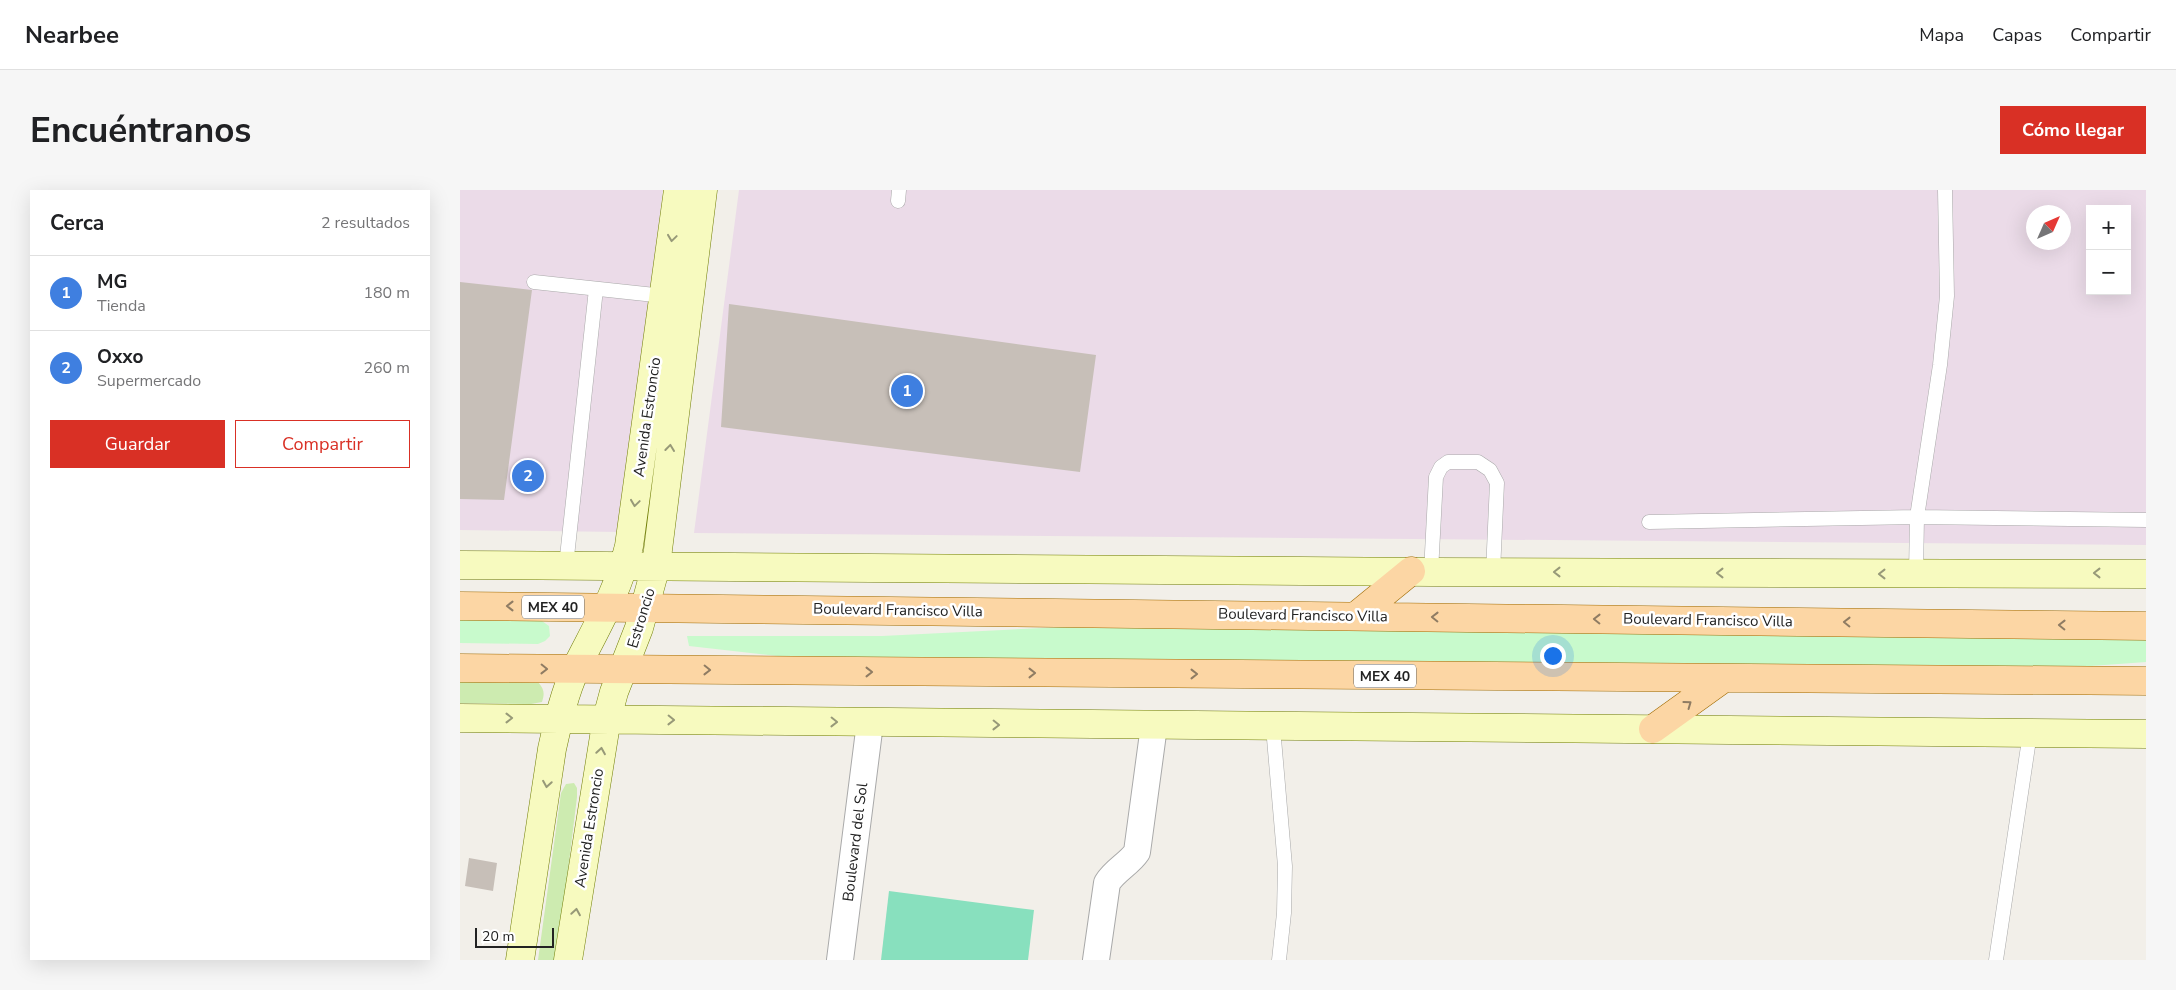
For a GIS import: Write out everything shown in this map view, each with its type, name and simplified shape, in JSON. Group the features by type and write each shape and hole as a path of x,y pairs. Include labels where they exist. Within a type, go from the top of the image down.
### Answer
{"main road":[{"path":"1356,616 1421,572"},
{"name":"Boulevard Francisco Villa","path":"460,606 646,606 2146,626"},
{"name":"MEX 40","path":"460,668 2146,681"},
{"path":"1652,729 1724,678"}],"street":[{"name":"Avenida Estroncio","path":"576,669 609,607 624,567 629,546 678,190"},
{"name":"Avenida Estroncio","path":"656,566 703,190"},
{"path":"460,565 1421,572 2146,574"},
{"name":"Estroncio","path":"623,668 646,606 656,566"},
{"name":"Avenida Estroncio","path":"568,960 607,718 623,668"},
{"path":"520,960 552,749 559,718 576,669"},
{"path":"460,718 607,718 1273,728 1652,729 2146,734"},
{"name":"Boulevard del Sol","path":"840,960 870,723"},
{"path":"1096,960 1108,882 1112,875 1132,860 1137,852 1154,726"}],"lane":[{"path":"1916,574 1917,517 1940,365 1947,296 1945,190"},
{"path":"534,282 664,296"},
{"path":"566,566 596,289"},
{"path":"1421,572 1436,477 1441,467 1448,462 1478,462 1490,470 1497,483 1493,572"},
{"path":"1649,522 1917,517 2146,520"},
{"path":"1273,728 1285,866 1284,913 1279,960"},
{"path":"1996,960 2030,733"}],"shaded area":[{"path":"460,190 663,190 620,532 460,530"},
{"path":"739,190 2146,190 2146,545 694,533"}],"green space":[{"path":"460,618 542,621 549,626 550,636 538,644 460,643"},
{"path":"1084,626 2146,636 2146,662 2023,671 787,657 689,646 687,636 882,636"},
{"path":"460,680 538,682 544,694 542,702 531,704 460,703"},
{"path":"574,783 577,788 577,797 557,960 538,960 561,793 566,784"},
{"path":"889,891 1034,910 1028,960 881,960"}],"building":[{"path":"460,282 532,290 504,500 460,499"},
{"path":"729,304 1096,355 1080,472 721,427"},
{"path":"469,858 497,863 493,891 465,886"}],"place":[{"name":"MG","path":"907,391"},
{"name":"Oxxo","path":"528,476"}]}
